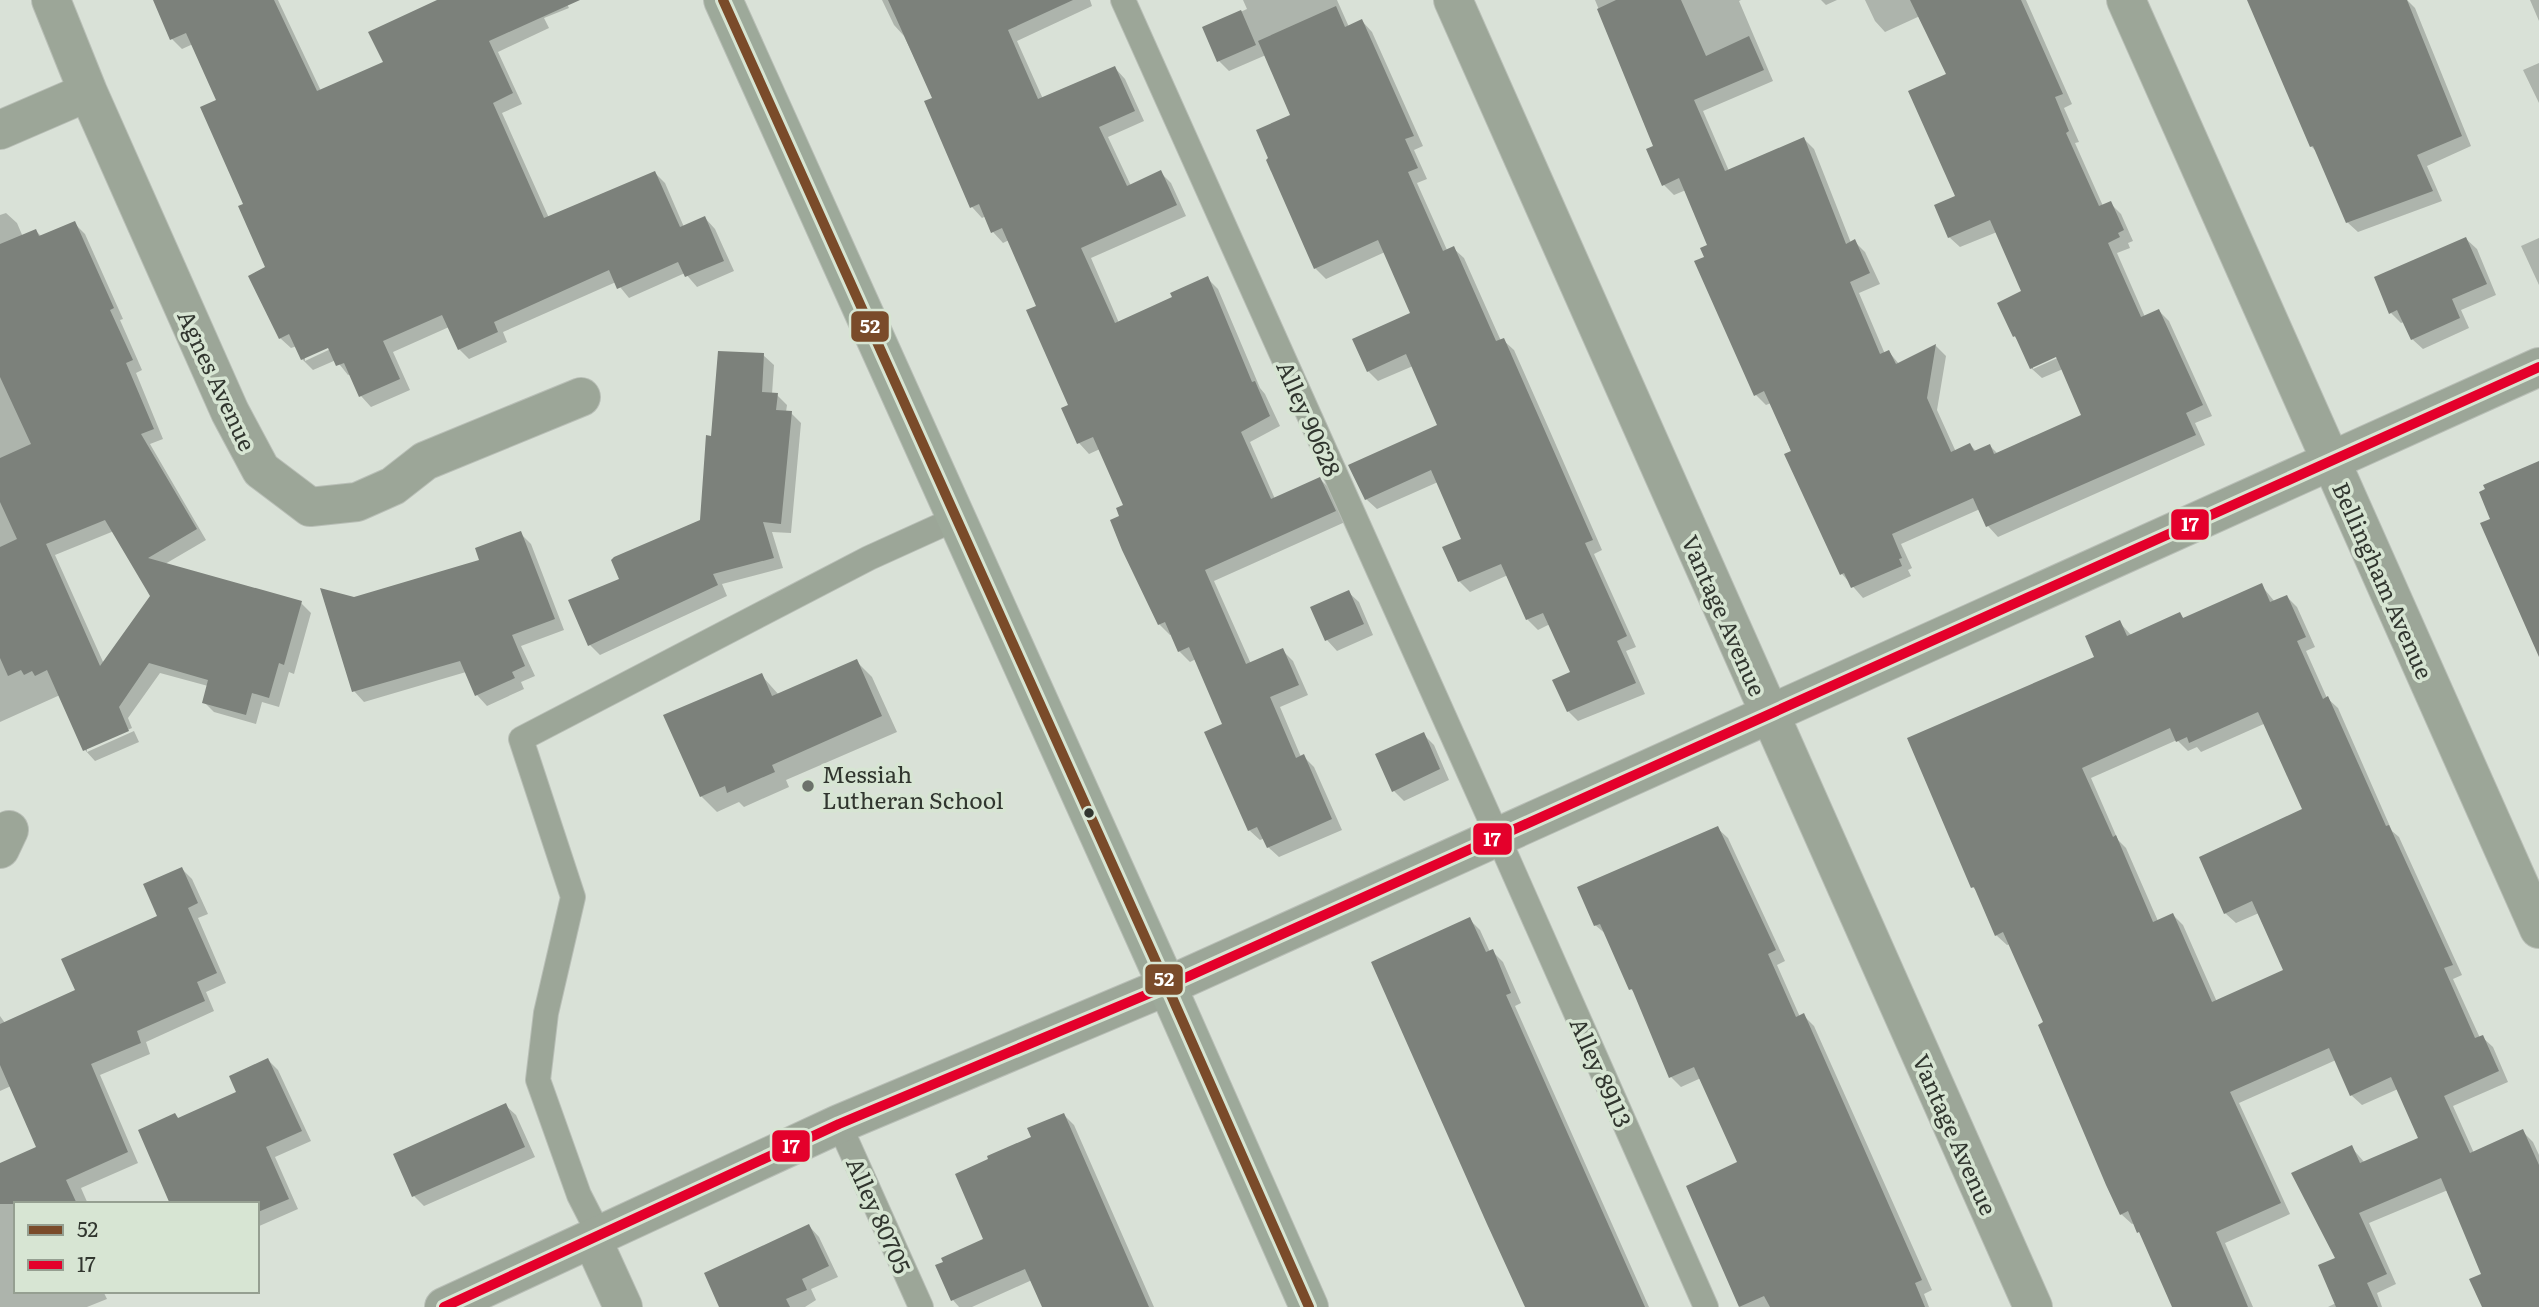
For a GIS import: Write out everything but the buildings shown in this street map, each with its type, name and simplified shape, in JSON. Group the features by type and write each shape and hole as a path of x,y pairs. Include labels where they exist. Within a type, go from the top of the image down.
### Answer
{"main road":[{"path":"723,0 1309,1307"}],"street":[{"name":"Agnes Avenue","path":"51,0 88,92 225,400 254,458 261,470 310,507 357,502 393,486 425,461 581,397"},
{"name":"Vantage Avenue","path":"1453,0 2033,1307"},
{"name":"Bellingham Avenue","path":"2126,0 2539,929"},
{"path":"0,130 88,92"},
{"path":"444,1307 839,1124 1167,986 2539,367"},
{"path":"596,1238 623,1307"}],"lane":[{"name":"Alley 90628","path":"1123,0 1498,837"},
{"path":"596,1238 538,1080 546,1013 573,897 522,739 869,558 955,519"},
{"name":"Alley 89113","path":"1498,837 1706,1307"},
{"name":"Alley 80705","path":"839,1124 921,1307"}],"transit line":[{"name":"52","path":"723,0 1309,1307"},
{"name":"17","path":"444,1307 839,1124 1167,986 2539,367"}],"place":[{"name":"Messiah Lutheran School","path":"808,786"}]}
